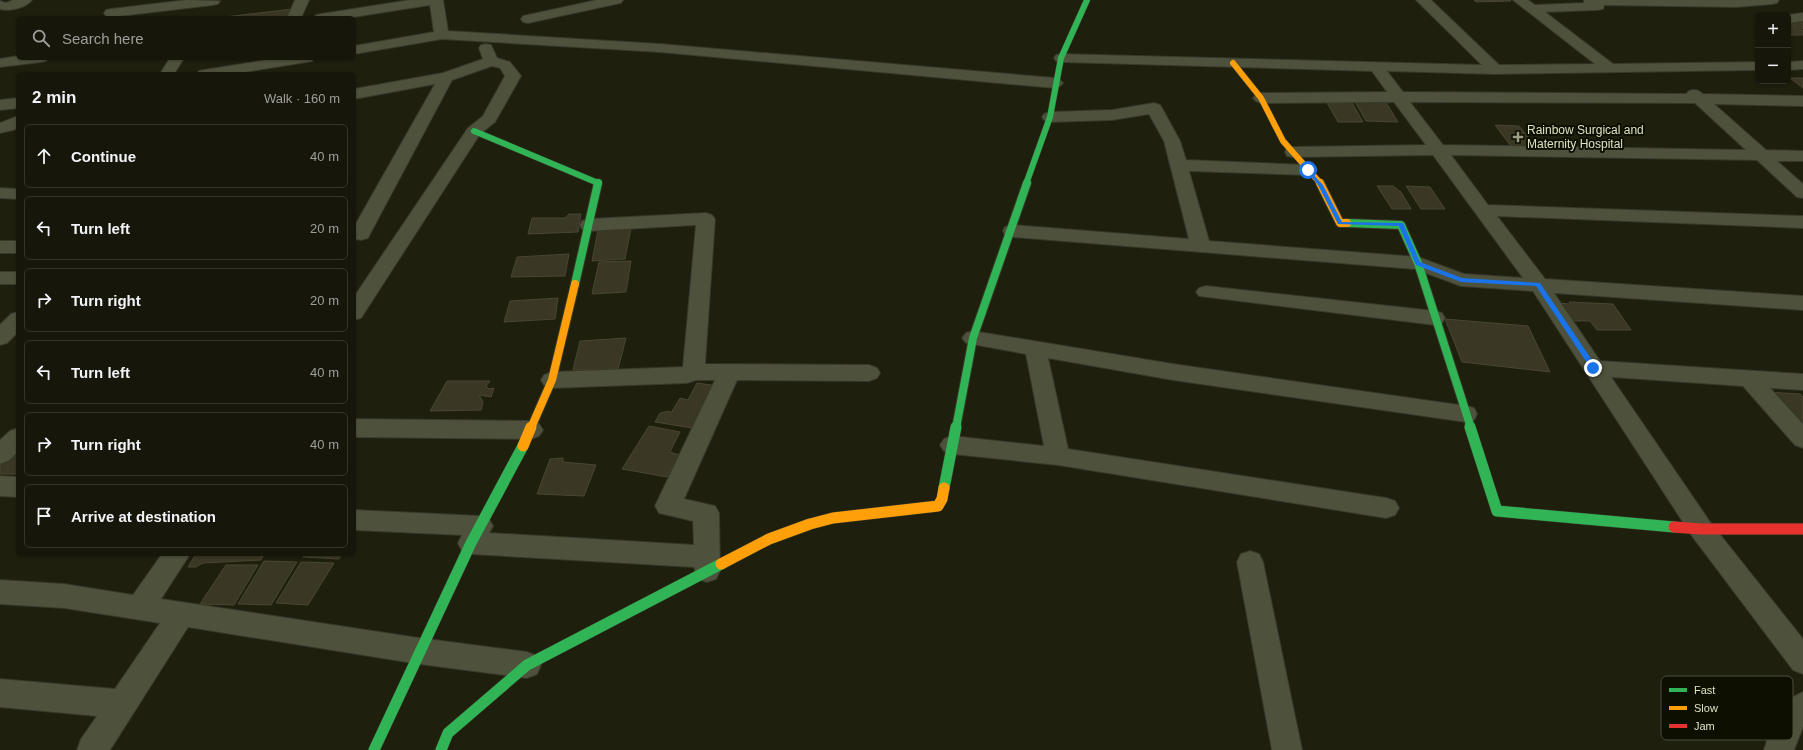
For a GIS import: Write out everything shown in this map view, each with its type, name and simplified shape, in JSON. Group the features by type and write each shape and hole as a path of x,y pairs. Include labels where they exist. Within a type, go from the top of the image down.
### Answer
{"street":[{"path":"0,5 7,7 25,0"},
{"path":"295,16 302,0"},
{"path":"331,16 390,3 436,0 442,36"},
{"path":"530,41 528,13 616,0"},
{"path":"440,750 448,732 527,665 707,564 810,524 833,518 938,506 942,499 973,338 1012,231 1050,117 1055,83 1061,58 1088,0"},
{"path":"1423,0 1495,70"},
{"path":"1520,0 1609,68"},
{"path":"1532,9 1598,6 1590,0"},
{"path":"1590,0 1736,3 1772,0"},
{"path":"111,13 210,5"},
{"path":"1791,19 1803,17"},
{"path":"356,50 442,36 660,48 1055,83"},
{"path":"482,38 491,61"},
{"path":"1061,58 1377,68 1495,70 1755,66"},
{"path":"0,63 25,60"},
{"path":"168,72 176,60"},
{"path":"229,72 266,69 300,60"},
{"path":"356,94 446,77 491,61 505,65 513,76 489,119 474,131 356,310"},
{"path":"1233,63 1261,98 1283,141 1320,185 1340,223 1401,225 1418,264 1497,511 1701,529 1803,529"},
{"path":"1791,66 1803,65"},
{"path":"1665,67 1803,193"},
{"path":"1377,68 1538,284 1701,529 1803,661"},
{"path":"356,233 361,234 446,77"},
{"path":"1261,98 1398,96 1698,98 1803,101"},
{"path":"0,105 16,103"},
{"path":"1050,117 1112,115 1154,108 1172,141 1201,247"},
{"path":"374,750 419,651 476,535 531,430 552,380 598,183 474,131"},
{"path":"1293,152 1438,150 1803,156"},
{"path":"1179,165 1308,170"},
{"path":"0,193 16,194"},
{"path":"1483,210 1803,222"},
{"path":"589,225 706,219 693,372"},
{"path":"1012,231 1418,264 1461,280 1538,284 1795,303 1803,318"},
{"path":"0,247 16,247"},
{"path":"0,278 16,278"},
{"path":"1206,292 1435,318"},
{"path":"0,338 16,321"},
{"path":"973,338 1036,350 1173,372 1466,414"},
{"path":"1036,350 1058,456"},
{"path":"1593,368 1803,382"},
{"path":"552,380 687,375 693,372 869,373"},
{"path":"707,564 706,513 668,506 730,372"},
{"path":"1749,378 1803,439"},
{"path":"356,428 531,430"},
{"path":"0,455 16,439"},
{"path":"952,445 1058,456 1386,508"},
{"path":"0,486 16,487"},
{"path":"356,520 707,564"},
{"path":"139,608 176,556"},
{"path":"1250,562 1287,750"},
{"path":"0,592 64,596 419,651 527,665"},
{"path":"92,750 181,614"},
{"path":"0,693 122,704"},
{"path":"1793,716 1803,706"},
{"path":"1779,750 1782,740"}],"building":[{"path":"1474,0 1510,0 1511,1 1476,2"},
{"path":"293,9 291,16 233,16"},
{"path":"1803,21 1803,29 1791,23"},
{"path":"1791,24 1803,31 1803,35 1791,35"},
{"path":"1791,78 1803,78 1803,88 1791,79"},
{"path":"1354,100 1385,101 1398,122 1366,121"},
{"path":"1346,101 1351,101 1363,122 1338,122 1327,103 1347,103"},
{"path":"1495,125 1519,126 1538,149 1513,149"},
{"path":"1377,186 1393,186 1401,192 1411,209 1392,209"},
{"path":"1406,186 1430,187 1445,209 1421,209"},
{"path":"569,214 581,214 578,232 528,234 532,218 565,218"},
{"path":"631,228 625,259 592,261 598,230"},
{"path":"569,254 565,276 511,277 517,257"},
{"path":"631,261 626,292 592,294 599,262"},
{"path":"558,298 555,319 504,322 510,301"},
{"path":"1569,302 1613,304 1631,330 1597,330 1590,321 1567,321 1556,303 1571,304"},
{"path":"1445,319 1528,326 1550,372 1462,362"},
{"path":"626,338 618,369 573,370 580,341"},
{"path":"447,381 490,381 486,386 489,389 494,388 491,397 479,395 483,402 481,410 430,411"},
{"path":"697,383 718,386 692,428 655,422 660,413 669,411 671,413 680,398 688,400"},
{"path":"1767,392 1800,394 1803,397 1803,425"},
{"path":"649,426 680,432 670,452 679,455 667,477 622,469"},
{"path":"16,447 16,474 0,474 0,465"},
{"path":"563,458 563,462 596,465 584,496 537,494 550,459"},
{"path":"195,556 263,556 261,560 203,563 196,567 188,567"},
{"path":"304,556 341,556 339,559 303,557"},
{"path":"264,561 297,562 271,605 238,604"},
{"path":"301,562 334,563 308,605 276,603"},
{"path":"226,565 258,565 234,605 200,604"}],"traffic: fast":[{"path":"944,488 973,338 1050,117 1061,58 1087,0"},
{"path":"474,131 598,183 575,284"},
{"path":"1347,223 1401,225 1418,263 1497,511 1674,527"},
{"path":"374,750 471,543 523,446"},
{"path":"441,750 448,733 527,665 721,564"}],"traffic: slow":[{"path":"1233,63 1261,98 1283,141 1321,185 1340,223 1347,223"},
{"path":"523,446 552,380 575,284"},
{"path":"721,564 769,539 810,524 833,518 938,506 942,499 944,488"}],"traffic: jam":[{"path":"1674,527 1701,529 1803,529"}],"place":[{"name":"Rainbow Surgical and Maternity Hospital","path":"1518,137"}],"route":[{"path":"1308,170 1320,185 1340,223 1401,225 1418,264 1461,280 1538,284 1593,368"}]}
